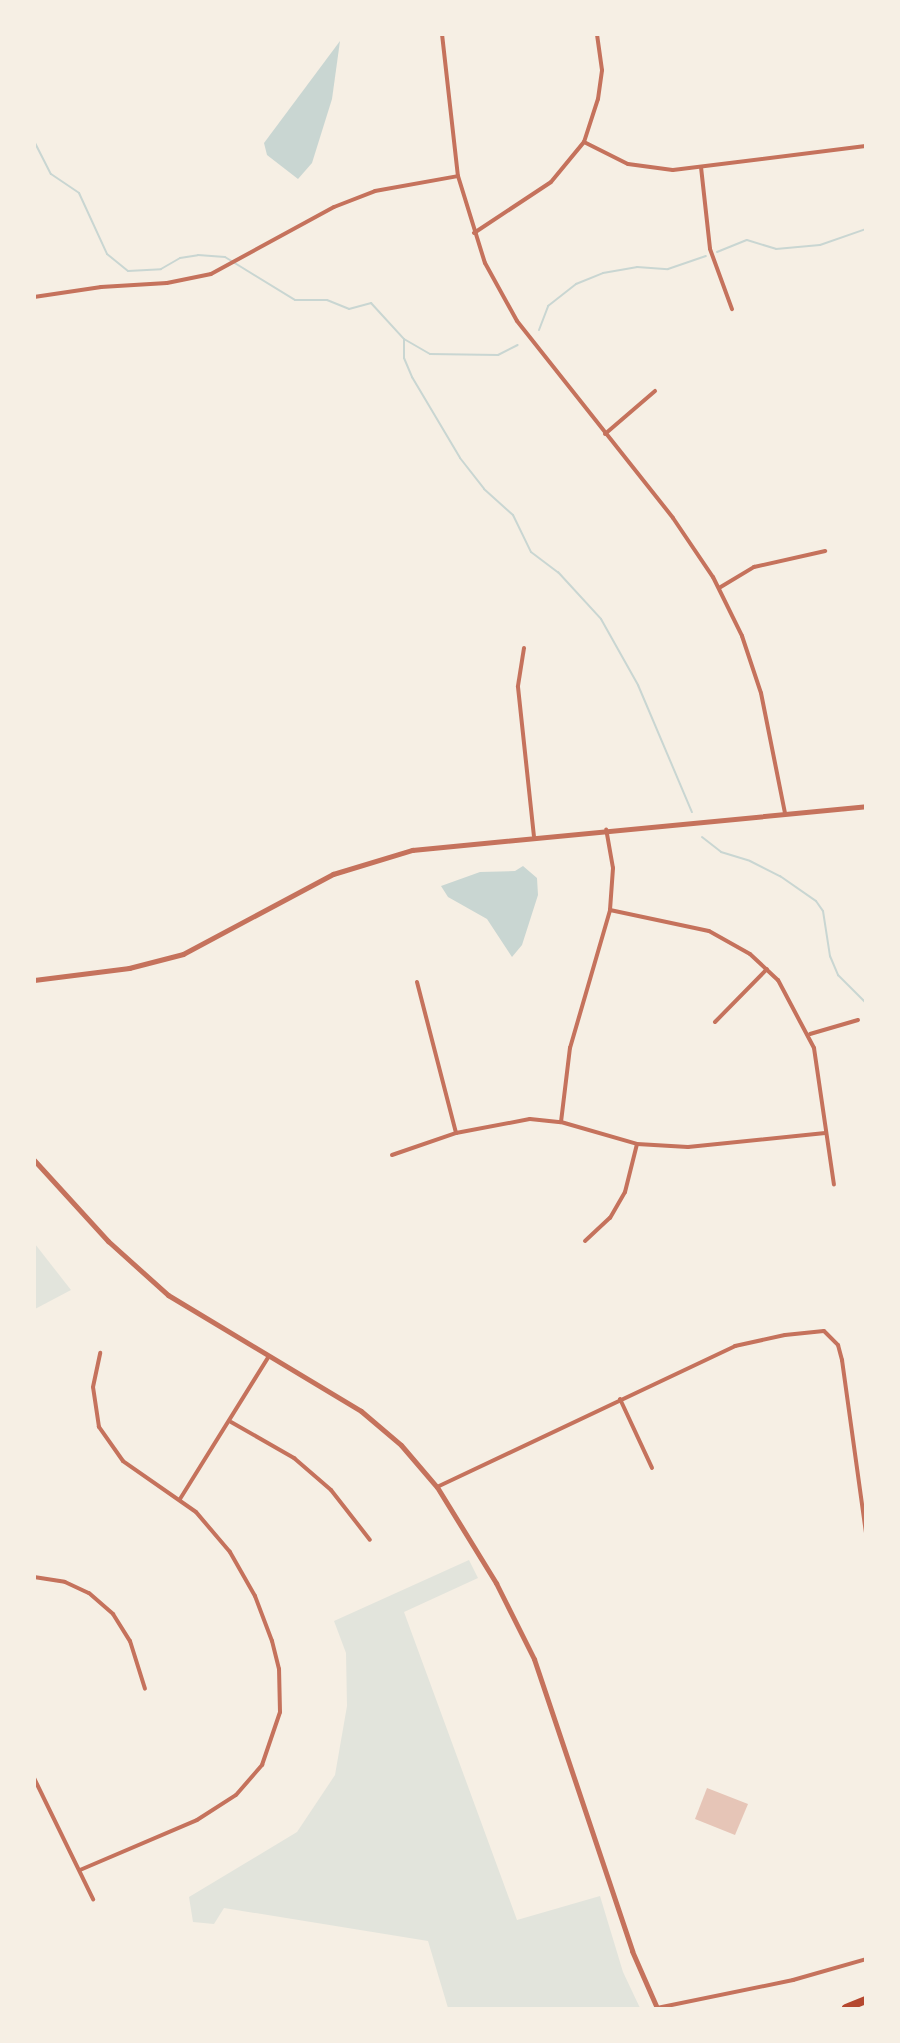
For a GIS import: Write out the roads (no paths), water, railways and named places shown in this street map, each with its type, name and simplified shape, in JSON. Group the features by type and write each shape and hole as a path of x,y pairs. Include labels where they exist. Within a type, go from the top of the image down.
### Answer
{"highway":[{"path":"846,2008 866,2000"}],"street":[{"path":"442,34 458,176 485,263 517,321 678,526 719,588 742,636 761,693 785,813"},
{"path":"474,233 551,182 584,142 602,70 597,34"},
{"path":"584,142 645,168 701,167 866,146"},
{"path":"701,167 702,205 710,249 732,309"},
{"path":"34,297 101,287 167,283 211,274 334,207 375,191 458,176"},
{"path":"605,434 655,391"},
{"path":"719,588 754,567 825,550"},
{"path":"524,648 518,687 534,836"},
{"path":"34,980 129,968 183,954 333,874 385,856 458,842 866,806"},
{"path":"561,1122 570,1048 610,910 613,868 606,830"},
{"path":"610,910 709,931 750,954 767,969 790,997 810,1034 834,1185"},
{"path":"715,1022 767,969"},
{"path":"417,982 456,1133"},
{"path":"810,1034 858,1020"},
{"path":"392,1155 456,1133 499,1122 561,1122 637,1143 710,1147 825,1133"},
{"path":"585,1241 610,1218 625,1192 637,1143"},
{"path":"34,1160 144,1275 187,1308 361,1411 401,1445 437,1487 496,1582 534,1659 636,1960 657,2008 793,1980 866,1959"},
{"path":"437,1487 741,1344 785,1335 830,1333 842,1360 866,1533"},
{"path":"80,1870 218,1809 250,1780 277,1729 279,1669 255,1596 230,1552 180,1499 123,1461 110,1447 95,1408 93,1387 100,1353"},
{"path":"180,1499 231,1422 270,1356"},
{"path":"620,1399 652,1468"},
{"path":"231,1422 301,1464 331,1490 370,1540"},
{"path":"34,1577 65,1582 89,1593 113,1614 130,1641 145,1689"},
{"path":"34,1778 93,1899"}],"waterway":[{"path":"34,141 51,174 79,193 107,254 128,271 161,269 180,258 198,255 225,257 295,300 327,300 349,309 371,303 404,339 430,354 498,355 518,345"},
{"path":"717,252 747,240 776,249 820,245 866,229"},
{"path":"539,330 548,306 576,284 603,273 637,267 668,269 706,256"},
{"path":"404,339 404,358 412,377 460,458 484,489 513,515 531,552 558,572 601,619 638,685 692,812"},
{"path":"702,837 721,852 750,861 780,876 816,901 823,911 830,956 838,975 866,1003"}]}
